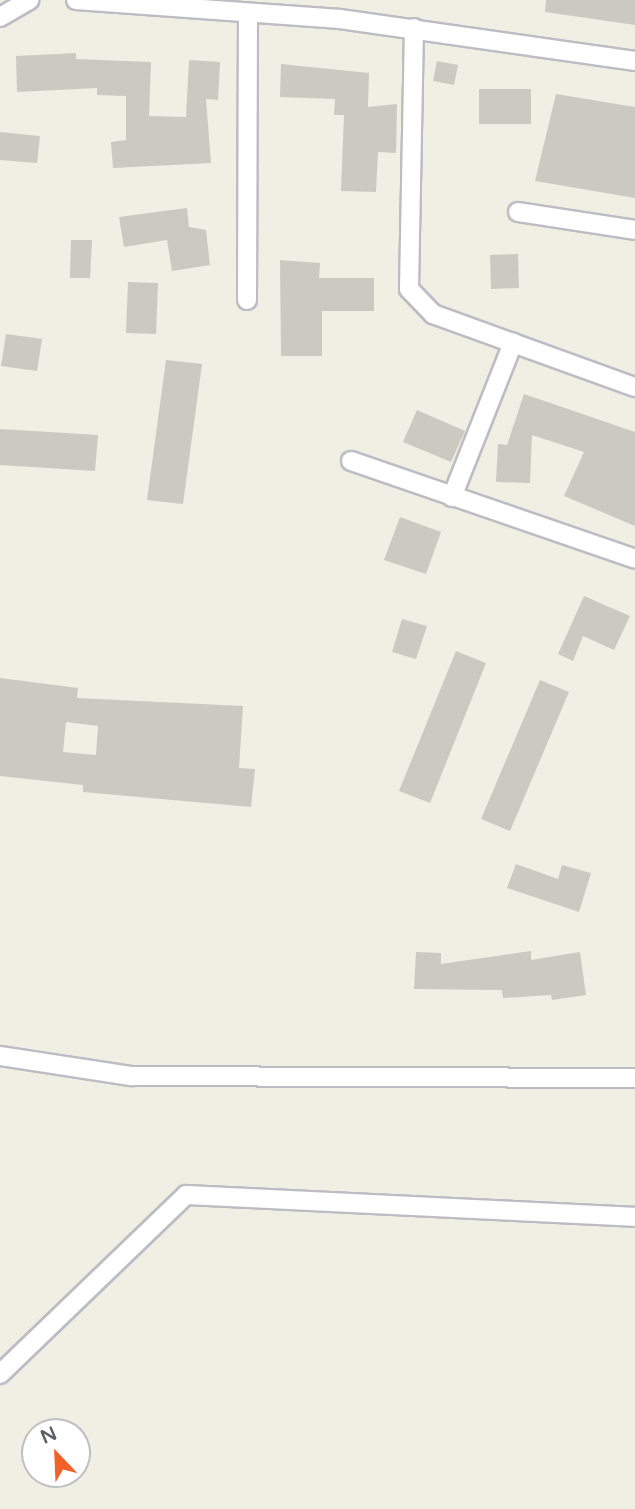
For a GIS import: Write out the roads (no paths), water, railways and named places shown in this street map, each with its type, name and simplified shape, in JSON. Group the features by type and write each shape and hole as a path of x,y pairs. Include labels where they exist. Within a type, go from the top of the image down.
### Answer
{"street":[{"path":"0,17 29,0"},
{"path":"76,0 414,28 635,61"},
{"path":"247,300 248,13"},
{"path":"414,28 409,289 433,314 635,387"},
{"path":"519,212 635,230"},
{"path":"452,497 513,343"},
{"path":"351,461 635,559"},
{"path":"0,1056 131,1076 635,1078"},
{"path":"0,1374 186,1195 635,1217"}]}
